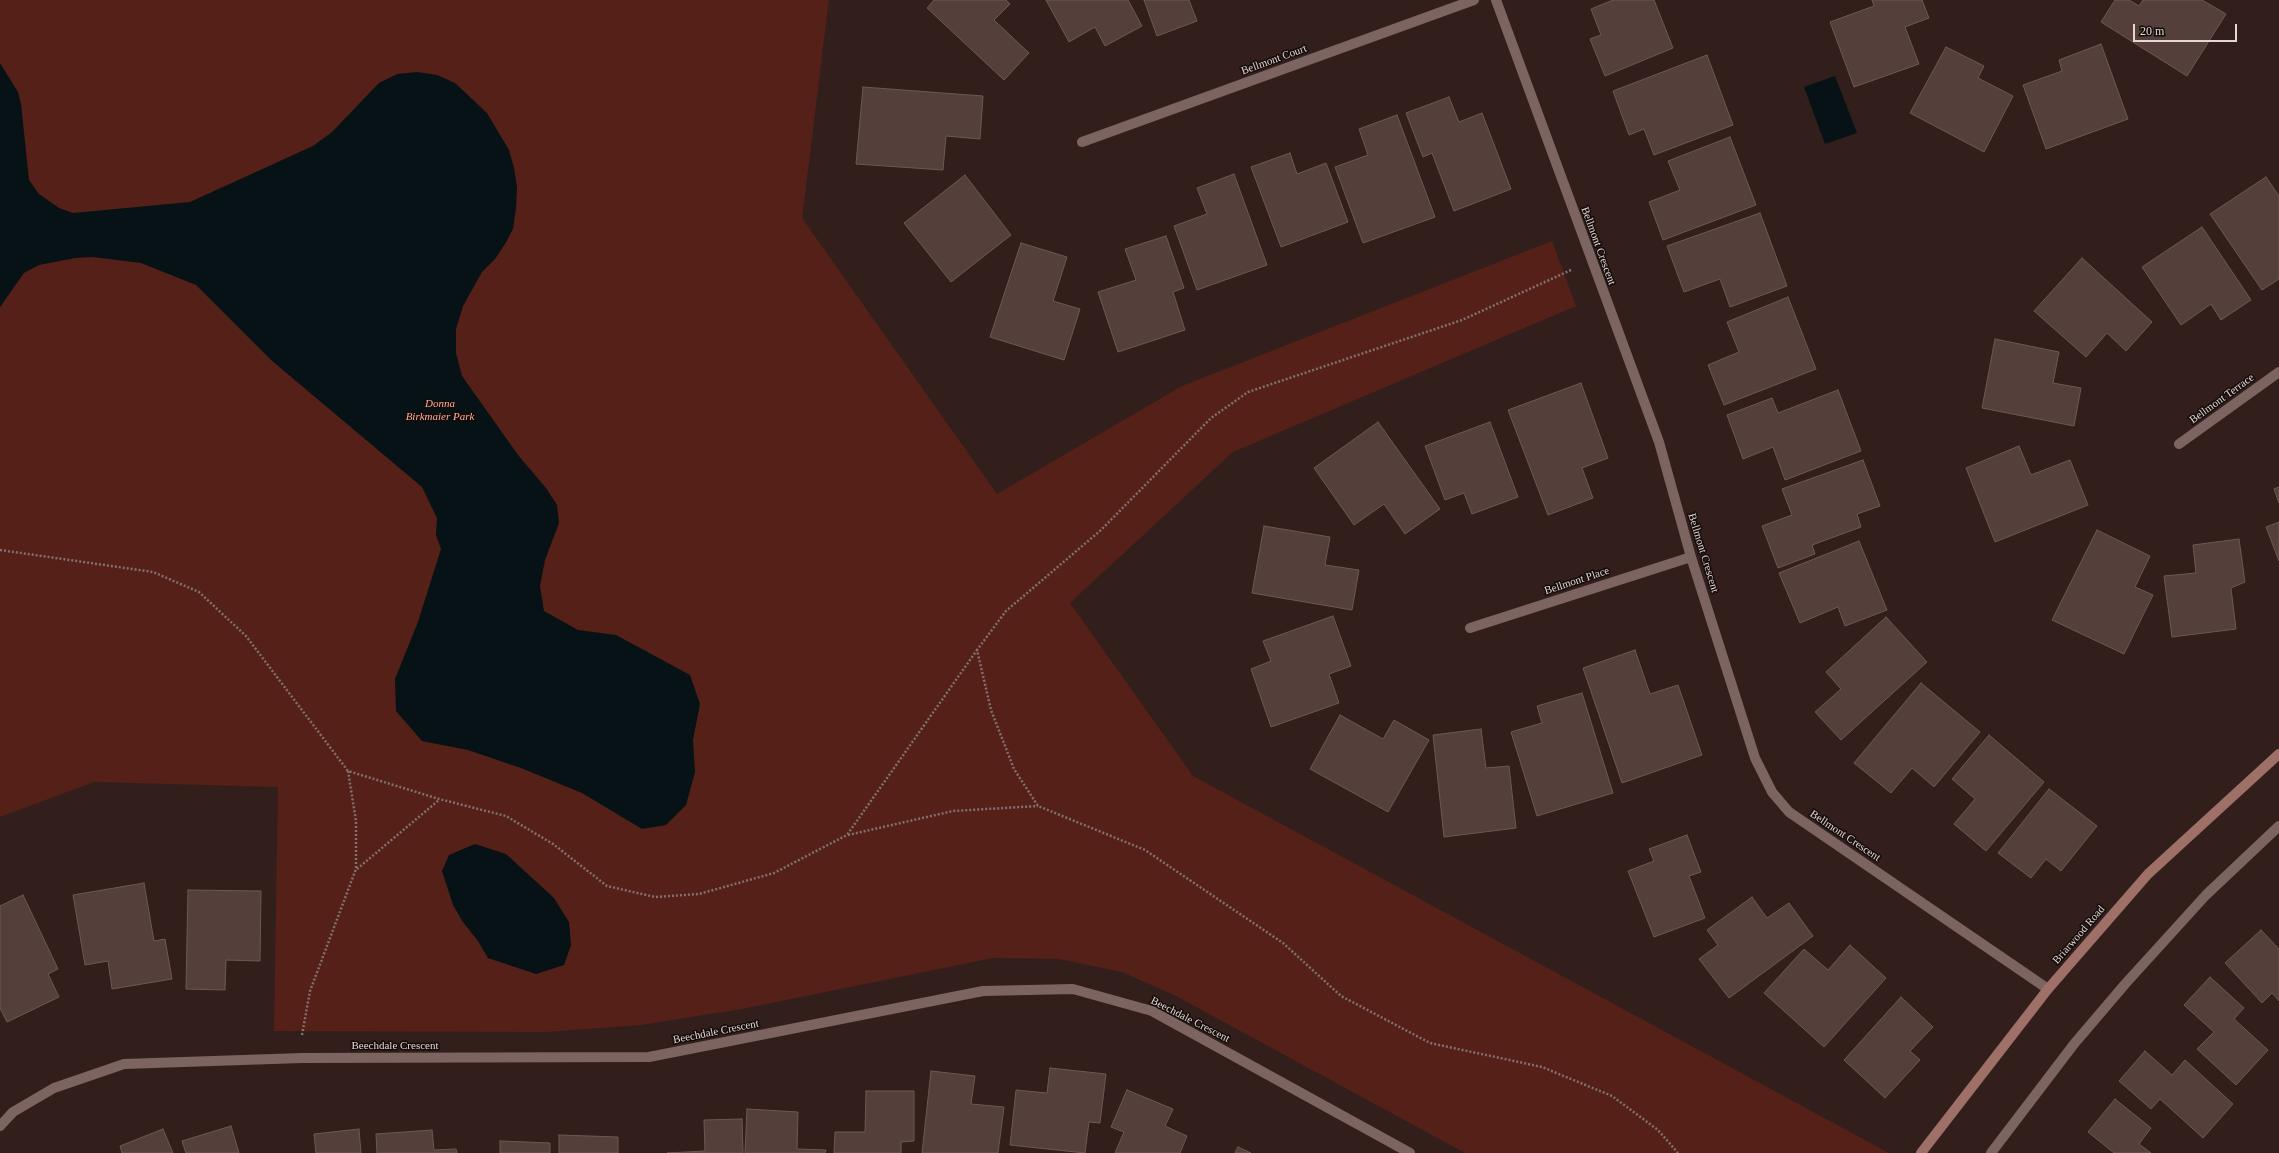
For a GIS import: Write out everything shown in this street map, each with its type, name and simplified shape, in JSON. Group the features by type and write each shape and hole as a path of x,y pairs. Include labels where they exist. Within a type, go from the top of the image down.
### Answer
{"street":[{"name":"Bellmont Court","path":"1082,142 1474,0"},
{"name":"Bellmont Crescent","path":"1496,0 1659,442 1691,557 1755,758 1772,792 1788,812 2048,989"},
{"name":"Bellmont Terrace","path":"2179,444 2279,372"},
{"name":"Bellmont Place","path":"1470,628 1691,557"},
{"name":"Briarwood Road","path":"1921,1153 2048,989 2148,874 2279,754"},
{"path":"1992,1153 2069,1050 2126,984 2206,895 2279,826"},
{"name":"Beechdale Crescent","path":"0,1126 13,1112 54,1088 124,1064 302,1058 649,1057 983,991 1073,989 1152,1011 1410,1153"}],"path":[{"path":"847,835 1006,611 1101,530 1211,418 1248,392 1462,320 1566,272"},
{"path":"0,550 153,572 199,592 246,636 348,771 356,822 356,869 310,991 302,1028"},
{"path":"977,650 991,710 1014,769 1038,806"},
{"path":"348,771 439,800 506,816 553,844 607,886 655,897 699,894 774,873 847,835 953,811 1038,806 1145,850 1283,943 1341,996 1430,1043 1542,1067 1612,1096 1658,1130 1678,1153"},
{"path":"356,869 439,800"}],"green space":[{"name":"Donna Birkmaier Park","path":"0,0 829,0 802,218 997,494 1182,386 1552,241 1576,306 1233,452 1070,603 1193,776 1889,1153 1465,1153 1174,995 1122,972 1059,959 993,958 742,1009 641,1025 546,1032 274,1031 278,787 94,782 0,817"}],"shaded area":[{"path":"0,63 18,92 21,104 29,180 39,194 59,208 73,213 190,202 313,146 332,132 379,83 397,74 417,72 437,75 455,83 487,113 509,150 517,187 516,208 513,229 505,244 495,259 482,272 463,306 456,329 456,353 462,376 518,455 546,488 557,505 559,523 545,560 540,586 544,611 578,630 616,635 690,675 700,704 693,740 695,772 686,805 666,825 642,829 582,793 521,768 468,750 422,741 396,711 395,679 418,622 441,549 436,535 437,518 422,487 271,360 196,285 141,263 93,257 75,258 39,265 24,273 0,307"},
{"path":"1835,76 1857,133 1825,144 1804,87"},
{"path":"475,844 506,854 554,898 569,922 571,945 564,965 536,974 488,958 453,905 442,871 449,855"}],"building":[{"path":"934,0 1006,0 1010,4 994,20 1029,53 1004,80 927,8"},
{"path":"1046,0 1128,0 1142,26 1105,46 1095,27 1069,42"},
{"path":"1144,0 1189,0 1197,21 1157,36"},
{"path":"1613,0 1654,0 1673,48 1605,76 1590,39 1601,35 1591,9"},
{"path":"1872,0 1922,0 1929,18 1905,27 1919,64 1854,87 1830,22 1874,6"},
{"path":"2115,0 2129,0 2139,6 2143,0 2202,0 2226,14 2187,76 2101,22"},
{"path":"2101,44 2128,119 2046,149 2023,85 2062,71 2059,60"},
{"path":"1946,47 1984,66 1978,78 2013,96 1984,152 1910,113"},
{"path":"1707,55 1733,125 1654,155 1644,129 1629,135 1613,91"},
{"path":"863,87 983,96 980,139 946,136 943,170 856,164"},
{"path":"1449,97 1459,122 1482,113 1511,189 1454,211 1432,153 1423,157 1406,113"},
{"path":"1397,115 1435,217 1363,243 1335,167 1368,155 1359,129"},
{"path":"1730,137 1756,205 1663,240 1649,202 1680,190 1668,161"},
{"path":"1290,153 1297,174 1326,163 1348,222 1281,247 1251,167"},
{"path":"1234,174 1267,265 1197,290 1174,226 1207,214 1197,188"},
{"path":"965,175 1011,235 951,282 904,223"},
{"path":"2266,177 2279,196 2279,279 2262,290 2210,214"},
{"path":"1760,213 1787,286 1730,307 1720,279 1684,292 1667,246"},
{"path":"2202,227 2251,300 2221,320 2211,304 2181,325 2142,267"},
{"path":"1166,236 1184,288 1173,292 1185,330 1118,352 1098,292 1136,280 1125,249"},
{"path":"1021,243 1067,257 1053,301 1080,309 1064,360 990,337"},
{"path":"2082,258 2152,322 2126,351 2107,333 2086,357 2034,311"},
{"path":"1788,297 1816,369 1724,405 1708,365 1739,352 1727,322"},
{"path":"1995,339 2059,352 2053,383 2081,388 2074,426 1982,408"},
{"path":"1581,383 1608,458 1582,468 1593,498 1548,515 1508,410"},
{"path":"1838,390 1861,451 1785,480 1773,447 1743,459 1727,415 1772,398 1778,413"},
{"path":"1378,422 1440,509 1405,534 1384,504 1354,525 1314,468"},
{"path":"1490,422 1518,497 1472,514 1464,493 1445,500 1425,446"},
{"path":"2019,446 2031,475 2070,460 2088,505 1995,542 1966,468"},
{"path":"1863,460 1880,506 1857,514 1861,527 1812,545 1815,554 1778,568 1762,526 1792,515 1782,489"},
{"path":"2279,487 2279,503 2274,489"},
{"path":"2279,522 2279,561 2266,527"},
{"path":"1264,526 1330,537 1325,565 1359,570 1352,610 1252,593"},
{"path":"2097,530 2150,556 2135,587 2153,595 2124,654 2052,620"},
{"path":"2239,539 2245,582 2231,588 2236,629 2172,637 2164,576 2196,573 2193,545"},
{"path":"1859,541 1887,610 1845,626 1838,607 1800,623 1779,573"},
{"path":"1333,616 1351,666 1329,674 1339,703 1271,727 1251,669 1271,661 1263,641"},
{"path":"1886,617 1927,662 1841,740 1815,712 1841,689 1826,672"},
{"path":"1635,650 1650,694 1678,685 1702,755 1622,783 1583,668"},
{"path":"1921,683 1980,732 1934,787 1912,768 1891,793 1854,763"},
{"path":"1582,693 1613,793 1537,816 1511,732 1542,723 1537,706"},
{"path":"1340,715 1383,739 1394,720 1429,740 1388,812 1310,769"},
{"path":"1481,729 1486,768 1509,766 1516,828 1444,837 1433,735"},
{"path":"1989,735 2044,782 1986,851 1954,824 1975,799 1952,779"},
{"path":"2049,789 2097,826 2061,871 2046,859 2031,878 1998,853"},
{"path":"1687,835 1701,872 1689,876 1705,918 1654,937 1628,871 1654,861 1649,849"},
{"path":"144,883 154,941 165,939 172,979 112,989 108,961 85,965 73,895"},
{"path":"188,890 261,891 260,961 226,960 225,990 186,989"},
{"path":"23,895 58,969 48,974 59,997 7,1022 0,1008 0,906"},
{"path":"1752,897 1767,918 1789,903 1813,936 1729,998 1699,959 1718,945 1707,930"},
{"path":"2261,930 2279,949 2279,1001 2272,993 2262,1003 2225,963"},
{"path":"1850,945 1886,978 1824,1047 1764,993 1804,949 1828,970"},
{"path":"2210,977 2244,1008 2234,1019 2268,1050 2236,1085 2197,1049 2214,1032 2184,1005"},
{"path":"1901,997 1933,1027 1910,1051 1920,1060 1885,1098 1844,1060"},
{"path":"2145,1051 2172,1075 2185,1060 2233,1104 2203,1138 2160,1099 2151,1109 2119,1081"},
{"path":"1050,1068 1106,1074 1100,1123 1089,1122 1085,1153 1010,1145 1016,1090 1047,1093"},
{"path":"931,1071 975,1076 971,1104 1004,1107 998,1153 922,1153"},
{"path":"1127,1090 1173,1109 1165,1126 1187,1136 1180,1153 1115,1153 1124,1132 1111,1127"},
{"path":"866,1091 914,1091 914,1141 901,1142 901,1153 834,1153 835,1132 865,1132"},
{"path":"2115,1099 2151,1128 2139,1144 2151,1153 2114,1153 2088,1132"},
{"path":"747,1109 798,1112 797,1149 826,1150 825,1153 745,1153"},
{"path":"742,1119 743,1153 667,1153 705,1151 704,1120"},
{"path":"231,1126 239,1153 186,1153 182,1141"},
{"path":"163,1129 173,1153 122,1153 120,1146"},
{"path":"359,1129 361,1153 316,1153 314,1134"},
{"path":"432,1130 434,1150 456,1149 457,1153 377,1153 376,1134"},
{"path":"559,1135 618,1137 618,1153 559,1153"},
{"path":"500,1141 550,1143 550,1153 500,1153"},
{"path":"1238,1147 1251,1153 1235,1153"}]}
